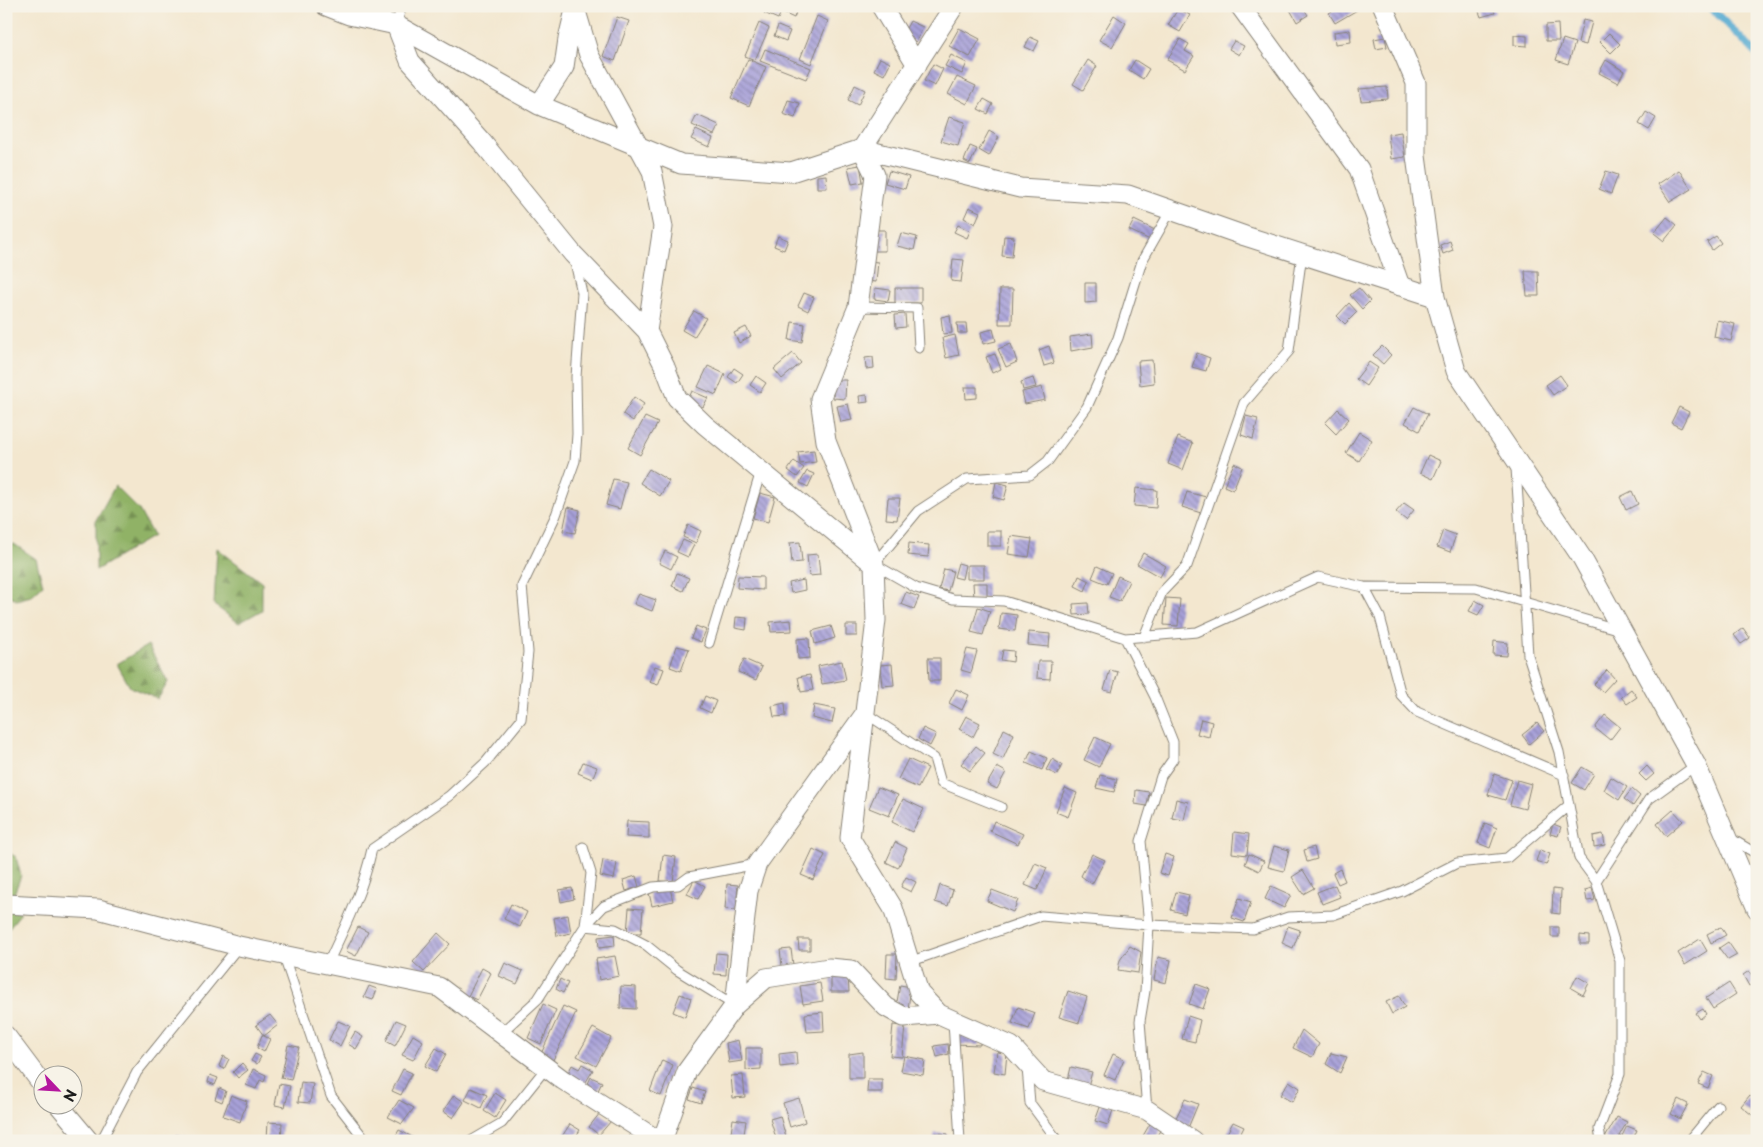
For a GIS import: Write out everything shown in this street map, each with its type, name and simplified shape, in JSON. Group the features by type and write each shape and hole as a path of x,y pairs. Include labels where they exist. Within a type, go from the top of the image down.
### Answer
{"street":[{"path":"326,6 348,15 396,24 539,105 681,164 791,172 862,149 1020,188 1128,195 1435,297"},
{"path":"880,6 917,64"},
{"path":"862,149 954,6"},
{"path":"1240,6 1359,169 1400,286"},
{"path":"1383,6 1416,83 1416,156 1435,297 1456,371 1582,558 1696,765 1757,909"},
{"path":"539,105 564,67 568,39 576,7"},
{"path":"576,7 589,55 619,114 642,148 652,171 663,227 647,330"},
{"path":"396,24 410,61 482,142 573,254 647,330 665,367 677,398 706,425 874,564"},
{"path":"862,149 875,175 858,307 820,399 826,441 874,564 876,620 850,838 893,908 919,993 946,1017 1011,1046 1043,1081 1147,1110 1169,1134 1194,1141"},
{"path":"735,1005 748,891 758,864 865,713"},
{"path":"6,904 98,909 239,946 439,986 546,1068 660,1141 687,1071 735,1005 766,978 829,968 851,970 886,1007 904,1017 946,1017"},
{"path":"6,1036 32,1071"},
{"path":"66,1114 89,1141"}],"lane":[{"path":"396,24 402,6"},
{"path":"1170,210 1142,261 1118,338 1086,407 1048,461 1030,475 967,479 918,511 874,564 916,588 953,599 1004,601 1125,638 1196,632 1318,577 1364,587 1476,588 1524,600 1622,631"},
{"path":"328,963 356,905 366,877 372,848 449,796 486,762 521,719 528,652 522,586 556,515 575,461 577,434 576,377 582,293 573,254"},
{"path":"1144,637 1162,592 1187,566 1244,404 1289,350 1302,254"},
{"path":"858,307 917,308 919,348"},
{"path":"1516,460 1528,655 1559,752 1580,858 1596,881 1620,961 1620,1074 1599,1129 1601,1141"},
{"path":"709,643 761,471"},
{"path":"1364,587 1380,617 1401,694 1417,712 1564,776"},
{"path":"1125,638 1155,697 1173,742 1173,759 1161,776 1141,841 1149,925 1145,991 1140,1021 1147,1110"},
{"path":"865,713 934,758 941,784 1001,807"},
{"path":"1596,881 1649,799 1696,765"},
{"path":"909,962 1041,916 1149,925 1253,929 1288,917 1333,915 1402,891 1457,863 1507,858 1569,804"},
{"path":"1726,836 1757,854"},
{"path":"583,847 591,873 585,926"},
{"path":"501,1033 538,999 585,926 604,906 652,887 678,885 688,878 758,864"},
{"path":"585,926 614,929 646,945 677,970 735,1005"},
{"path":"101,1141 137,1072 239,946"},
{"path":"283,954 331,1096 366,1141"},
{"path":"946,1017 960,1141"},
{"path":"1027,1063 1030,1103 1058,1141"},
{"path":"471,1141 502,1123 546,1068"},
{"path":"1688,1141 1718,1106"}],"green space":[{"path":"115,486 139,510 153,536 96,570 96,520"},
{"path":"14,544 36,559 43,585 31,596 16,600 6,593 6,546"},
{"path":"217,548 262,583 262,610 239,623 214,605"},
{"path":"148,645 168,682 158,699 130,687 117,664"},
{"path":"6,851 16,857 21,876 10,904 6,904"},
{"path":"6,907 21,913 7,930 6,930"}],"building":[{"path":"767,6 798,6 794,18 781,12 778,19 764,13"},
{"path":"1288,6 1302,6 1308,15 1297,22"},
{"path":"1340,6 1355,6 1357,10 1335,23 1329,13"},
{"path":"1477,6 1492,6 1495,13 1481,17"},
{"path":"1178,9 1190,15 1180,32 1168,25"},
{"path":"1114,15 1126,23 1112,47 1099,40"},
{"path":"817,16 828,21 811,64 800,59"},
{"path":"617,17 629,21 615,61 603,56"},
{"path":"1583,20 1592,22 1586,45 1578,43"},
{"path":"910,21 923,27 916,42 902,36"},
{"path":"759,23 769,28 755,60 745,56"},
{"path":"1558,24 1559,41 1546,41 1546,25"},
{"path":"778,26 790,31 786,41 774,36"},
{"path":"959,28 980,39 970,57 949,46"},
{"path":"1350,30 1351,42 1335,44 1334,32"},
{"path":"1609,33 1620,44 1611,53 1600,42"},
{"path":"1514,35 1527,36 1527,46 1514,45"},
{"path":"1030,37 1039,41 1034,51 1025,47"},
{"path":"1385,37 1387,47 1376,49 1374,39"},
{"path":"1180,39 1189,44 1185,51 1194,56 1185,70 1167,60"},
{"path":"1563,39 1575,43 1568,64 1556,60"},
{"path":"1234,41 1244,46 1239,55 1229,49"},
{"path":"765,49 811,68 806,79 760,61"},
{"path":"951,55 967,63 962,74 945,66"},
{"path":"880,58 890,63 884,75 874,70"},
{"path":"748,59 766,67 749,106 731,98"},
{"path":"1088,60 1097,66 1083,90 1073,84"},
{"path":"1135,60 1149,69 1143,79 1129,70"},
{"path":"1606,60 1624,71 1618,83 1599,73"},
{"path":"933,64 943,69 935,86 924,81"},
{"path":"957,77 976,86 967,104 948,94"},
{"path":"855,85 865,90 858,105 848,100"},
{"path":"1387,87 1388,99 1361,101 1359,89"},
{"path":"984,99 993,104 988,114 978,109"},
{"path":"788,100 800,103 795,118 783,114"},
{"path":"1646,112 1656,118 1649,130 1639,124"},
{"path":"697,115 719,125 714,135 692,125"},
{"path":"949,117 965,122 958,146 941,141"},
{"path":"696,130 713,138 709,147 691,139"},
{"path":"989,131 999,137 989,156 979,150"},
{"path":"1401,132 1405,157 1391,159 1388,134"},
{"path":"970,146 977,149 970,164 964,161"},
{"path":"860,165 863,182 852,184 848,167"},
{"path":"1679,170 1691,189 1670,202 1658,184"},
{"path":"889,171 909,177 905,189 885,183"},
{"path":"1606,171 1618,175 1611,194 1599,189"},
{"path":"826,175 827,188 817,188 817,176"},
{"path":"969,207 980,212 975,224 964,218"},
{"path":"1667,217 1677,225 1664,241 1654,233"},
{"path":"1134,220 1155,230 1150,240 1129,230"},
{"path":"958,225 970,231 967,238 954,232"},
{"path":"872,230 885,230 885,251 872,251"},
{"path":"901,233 917,237 914,250 897,246"},
{"path":"778,236 788,240 784,250 774,246"},
{"path":"1004,236 1014,237 1012,257 1002,256"},
{"path":"1716,236 1721,243 1712,250 1707,242"},
{"path":"1450,241 1453,250 1443,254 1440,245"},
{"path":"953,259 964,260 961,282 951,281"},
{"path":"868,261 878,262 876,282 866,281"},
{"path":"1525,271 1538,271 1539,296 1527,296"},
{"path":"1085,283 1096,283 1096,302 1085,303"},
{"path":"875,288 890,290 888,301 874,299"},
{"path":"895,288 921,288 921,303 895,303"},
{"path":"1359,288 1370,301 1362,309 1350,295"},
{"path":"1000,289 1013,289 1012,324 999,324"},
{"path":"804,293 814,297 808,311 798,306"},
{"path":"1349,303 1357,312 1345,324 1337,316"},
{"path":"694,311 706,318 694,337 682,330"},
{"path":"905,314 906,327 896,328 895,315"},
{"path":"950,315 952,333 943,334 941,317"},
{"path":"1717,320 1735,324 1731,341 1714,337"},
{"path":"792,322 805,324 802,342 789,340"},
{"path":"957,323 966,323 967,333 958,333"},
{"path":"746,327 751,336 739,343 734,333"},
{"path":"993,329 996,341 983,344 981,332"},
{"path":"1092,334 1093,347 1071,351 1070,337"},
{"path":"955,335 959,355 946,358 942,338"},
{"path":"1011,344 1017,362 1006,367 998,349"},
{"path":"1049,346 1054,363 1044,366 1039,350"},
{"path":"1382,346 1391,355 1383,364 1373,355"},
{"path":"793,353 801,363 782,379 774,369"},
{"path":"1197,353 1210,358 1206,371 1192,367"},
{"path":"995,354 1001,369 992,373 986,357"},
{"path":"873,357 874,368 866,369 865,358"},
{"path":"1152,360 1154,383 1140,385 1138,361"},
{"path":"1369,362 1378,368 1366,386 1356,379"},
{"path":"708,366 725,374 716,395 698,387"},
{"path":"734,368 743,374 737,383 728,377"},
{"path":"1560,375 1567,385 1553,395 1546,385"},
{"path":"756,376 766,383 760,392 750,385"},
{"path":"1033,378 1036,387 1023,390 1021,382"},
{"path":"834,380 846,380 845,399 833,398"},
{"path":"965,387 977,387 977,398 966,399"},
{"path":"1042,387 1045,400 1025,404 1022,392"},
{"path":"692,391 708,398 703,407 688,400"},
{"path":"867,395 868,402 860,403 859,396"},
{"path":"634,397 644,404 633,421 623,414"},
{"path":"848,404 852,420 841,422 837,406"},
{"path":"1414,407 1428,414 1419,431 1405,423"},
{"path":"1679,407 1689,412 1681,428 1671,423"},
{"path":"1338,409 1349,419 1336,434 1325,423"},
{"path":"1246,416 1258,419 1253,439 1241,435"},
{"path":"645,417 658,423 640,455 628,448"},
{"path":"1359,432 1372,440 1359,461 1346,453"},
{"path":"1178,437 1193,443 1183,470 1168,464"},
{"path":"814,450 816,462 800,464 798,452"},
{"path":"1428,455 1441,461 1433,479 1420,473"},
{"path":"794,461 804,468 797,477 788,470"},
{"path":"1234,463 1242,467 1233,490 1224,486"},
{"path":"649,469 669,481 660,496 640,483"},
{"path":"807,471 814,474 808,487 800,483"},
{"path":"613,479 627,482 620,509 606,505"},
{"path":"996,482 1008,485 1004,500 993,497"},
{"path":"1136,488 1157,490 1156,508 1134,506"},
{"path":"1632,491 1638,504 1626,510 1620,497"},
{"path":"1187,492 1206,497 1201,513 1182,507"},
{"path":"760,493 775,497 768,522 753,518"},
{"path":"888,498 900,498 897,520 886,519"},
{"path":"1404,503 1414,510 1406,520 1396,512"},
{"path":"568,507 580,510 575,533 563,531"},
{"path":"688,525 701,531 696,543 683,537"},
{"path":"1443,530 1456,535 1450,552 1437,547"},
{"path":"987,531 1001,531 1001,546 987,546"},
{"path":"1011,536 1032,539 1029,557 1008,554"},
{"path":"683,540 694,545 688,557 677,552"},
{"path":"800,542 802,562 792,563 790,543"},
{"path":"909,543 929,545 928,557 908,555"},
{"path":"665,551 677,557 671,569 659,563"},
{"path":"1143,553 1166,566 1160,577 1137,564"},
{"path":"818,554 820,575 809,576 807,555"},
{"path":"958,563 965,565 962,579 954,577"},
{"path":"967,565 984,565 984,579 967,579"},
{"path":"1097,566 1112,573 1107,584 1092,578"},
{"path":"944,569 953,571 948,591 939,589"},
{"path":"677,573 689,578 683,591 672,586"},
{"path":"738,576 763,577 763,590 737,588"},
{"path":"1079,576 1089,581 1085,591 1075,586"},
{"path":"1118,576 1129,581 1120,601 1109,597"},
{"path":"804,580 805,590 791,593 789,583"},
{"path":"973,583 987,583 987,598 974,598"},
{"path":"906,592 919,597 914,609 901,604"},
{"path":"639,594 656,600 652,611 634,604"},
{"path":"1166,598 1180,599 1178,626 1164,625"},
{"path":"1475,600 1484,605 1478,615 1469,611"},
{"path":"1088,603 1089,614 1074,615 1073,604"},
{"path":"978,607 990,611 983,635 971,632"},
{"path":"1001,613 1017,615 1015,631 999,629"},
{"path":"736,617 747,618 746,630 735,628"},
{"path":"791,620 792,631 771,632 770,622"},
{"path":"846,625 857,625 857,636 846,636"},
{"path":"696,626 706,630 701,642 691,638"},
{"path":"831,626 835,638 815,644 812,631"},
{"path":"1743,628 1750,638 1741,644 1734,635"},
{"path":"1029,632 1050,634 1049,647 1028,645"},
{"path":"809,638 810,658 798,659 797,639"},
{"path":"1494,641 1508,643 1507,656 1493,655"},
{"path":"677,646 689,649 681,671 670,667"},
{"path":"967,649 977,651 971,673 961,670"},
{"path":"1003,650 1014,651 1013,662 1001,660"},
{"path":"928,658 940,658 940,681 929,681"},
{"path":"744,659 762,667 756,680 738,672"},
{"path":"842,661 846,680 822,684 818,666"},
{"path":"1038,661 1051,661 1050,679 1037,678"},
{"path":"892,664 894,685 882,686 880,665"},
{"path":"655,666 664,669 658,685 649,682"},
{"path":"1110,670 1118,672 1112,692 1104,690"},
{"path":"1607,670 1615,679 1603,692 1594,684"},
{"path":"810,675 813,690 801,692 798,677"},
{"path":"956,689 969,695 962,710 949,703"},
{"path":"1631,689 1637,697 1627,704 1621,697"},
{"path":"705,696 716,701 711,713 700,708"},
{"path":"785,703 786,716 774,717 772,706"},
{"path":"814,705 835,709 832,723 812,718"},
{"path":"1605,715 1620,727 1610,740 1595,728"},
{"path":"966,716 980,723 973,737 959,729"},
{"path":"1201,719 1212,722 1209,737 1197,734"},
{"path":"1537,723 1544,731 1529,744 1522,735"},
{"path":"923,728 936,734 930,746 918,739"},
{"path":"1004,729 1014,734 1003,759 993,754"},
{"path":"1095,737 1110,744 1099,767 1084,760"},
{"path":"976,746 985,753 970,771 961,764"},
{"path":"1031,751 1047,758 1042,770 1026,763"},
{"path":"908,759 928,768 918,788 898,779"},
{"path":"1052,759 1062,765 1057,775 1046,770"},
{"path":"583,762 597,767 592,779 578,773"},
{"path":"1647,766 1654,774 1646,781 1639,774"},
{"path":"997,767 1006,772 997,789 987,784"},
{"path":"1582,767 1594,774 1584,790 1572,783"},
{"path":"1494,774 1512,780 1505,800 1488,795"},
{"path":"1100,775 1117,779 1114,792 1096,788"},
{"path":"1611,777 1627,787 1619,800 1604,790"},
{"path":"1517,780 1531,784 1525,809 1510,805"},
{"path":"878,787 898,795 889,816 869,808"},
{"path":"1065,788 1077,793 1068,817 1056,812"},
{"path":"1632,789 1640,796 1633,806 1624,799"},
{"path":"1136,790 1149,792 1147,806 1135,804"},
{"path":"903,799 924,809 912,832 892,822"},
{"path":"1176,799 1188,802 1184,820 1172,818"},
{"path":"1673,810 1683,821 1666,836 1657,824"},
{"path":"627,821 649,822 649,838 626,837"},
{"path":"994,821 1023,834 1018,844 990,831"},
{"path":"1485,823 1497,828 1490,848 1478,843"},
{"path":"1553,824 1561,827 1558,836 1550,834"},
{"path":"1234,832 1249,834 1247,855 1232,853"},
{"path":"1603,834 1605,845 1594,847 1593,836"},
{"path":"895,842 907,848 898,868 886,862"},
{"path":"1274,846 1289,850 1284,871 1268,867"},
{"path":"1314,847 1317,859 1307,862 1304,850"},
{"path":"813,849 825,855 813,880 801,875"},
{"path":"1540,850 1550,854 1546,865 1536,861"},
{"path":"1092,854 1105,860 1092,884 1081,876"},
{"path":"1165,854 1174,857 1168,876 1159,873"},
{"path":"1249,854 1264,861 1259,871 1245,864"},
{"path":"663,855 676,857 673,882 660,881"},
{"path":"603,860 617,863 614,879 600,876"},
{"path":"1035,863 1047,868 1037,890 1025,885"},
{"path":"1340,869 1345,881 1338,884 1333,873"},
{"path":"1303,870 1314,888 1303,894 1292,877"},
{"path":"636,876 639,887 626,891 623,880"},
{"path":"906,877 916,882 911,892 901,887"},
{"path":"694,880 705,886 698,899 687,894"},
{"path":"727,884 738,885 736,910 725,909"},
{"path":"940,885 953,890 948,906 935,902"},
{"path":"1335,885 1340,897 1322,904 1317,892"},
{"path":"1271,886 1291,895 1284,908 1265,899"},
{"path":"572,888 574,899 561,902 559,890"},
{"path":"670,888 673,901 652,906 649,893"},
{"path":"1592,888 1595,900 1587,901 1585,890"},
{"path":"1553,889 1561,890 1560,914 1552,913"},
{"path":"992,890 1018,900 1013,912 987,901"},
{"path":"1176,892 1189,895 1185,914 1171,910"},
{"path":"1239,898 1251,902 1244,922 1232,918"},
{"path":"511,904 527,912 520,927 504,919"},
{"path":"629,908 643,909 641,933 627,933"},
{"path":"568,915 571,933 557,936 554,918"},
{"path":"1288,926 1300,930 1293,948 1282,943"},
{"path":"358,927 368,932 356,956 346,951"},
{"path":"1551,927 1559,927 1559,937 1551,937"},
{"path":"1721,927 1726,935 1711,943 1707,934"},
{"path":"438,933 450,944 424,972 413,962"},
{"path":"614,935 615,946 599,948 598,937"},
{"path":"1580,935 1589,936 1589,944 1580,944"},
{"path":"798,939 810,939 810,950 799,950"},
{"path":"1700,939 1707,951 1685,965 1678,953"},
{"path":"1728,942 1737,955 1728,960 1719,948"},
{"path":"1130,946 1141,952 1138,973 1118,970 1120,960"},
{"path":"791,949 793,965 782,966 780,950"},
{"path":"716,953 727,954 726,975 714,974"},
{"path":"887,954 897,954 896,979 886,978"},
{"path":"615,956 619,976 599,980 596,959"},
{"path":"1158,957 1171,960 1166,983 1154,980"},
{"path":"505,963 523,971 517,984 499,976"},
{"path":"482,968 491,973 477,1000 468,996"},
{"path":"1749,971 1756,982 1749,986 1743,975"},
{"path":"831,976 848,976 849,992 831,992"},
{"path":"1577,976 1589,983 1583,995 1571,988"},
{"path":"560,979 568,983 563,993 556,989"},
{"path":"820,983 823,1001 803,1004 800,986"},
{"path":"1729,983 1736,994 1713,1009 1706,998"},
{"path":"1196,984 1210,989 1203,1009 1189,1004"},
{"path":"900,985 911,987 908,1009 896,1007"},
{"path":"369,986 377,989 373,1000 364,997"},
{"path":"621,986 636,987 636,1009 620,1008"},
{"path":"1068,991 1087,997 1079,1023 1059,1017"},
{"path":"680,994 691,998 685,1017 673,1012"},
{"path":"1399,996 1405,1007 1392,1014 1386,1002"},
{"path":"543,1004 556,1010 541,1044 528,1038"},
{"path":"563,1006 576,1012 552,1062 540,1056"},
{"path":"1018,1007 1035,1013 1029,1029 1012,1023"},
{"path":"1703,1009 1706,1014 1700,1019 1696,1013"},
{"path":"823,1012 824,1031 807,1032 805,1014"},
{"path":"270,1015 278,1025 264,1036 256,1025"},
{"path":"1188,1016 1200,1020 1195,1042 1182,1039"},
{"path":"396,1020 406,1024 395,1046 386,1041"},
{"path":"953,1020 980,1032 980,1045 954,1044"},
{"path":"338,1021 350,1026 340,1046 329,1040"},
{"path":"893,1025 905,1026 902,1057 890,1056"},
{"path":"593,1028 611,1038 596,1066 577,1056"},
{"path":"1302,1030 1319,1044 1312,1057 1293,1048"},
{"path":"355,1032 363,1037 356,1049 348,1044"},
{"path":"262,1035 270,1039 264,1052 257,1048"},
{"path":"413,1035 423,1041 413,1060 402,1055"},
{"path":"738,1040 742,1061 729,1063 726,1043"},
{"path":"948,1044 949,1054 937,1057 934,1046"},
{"path":"288,1045 299,1047 291,1080 281,1078"},
{"path":"436,1048 446,1054 436,1072 425,1066"},
{"path":"746,1048 761,1048 761,1069 746,1070"},
{"path":"796,1052 797,1065 780,1067 779,1054"},
{"path":"863,1052 863,1078 849,1078 849,1054"},
{"path":"997,1052 1007,1053 1005,1074 994,1072"},
{"path":"1331,1053 1347,1057 1340,1073 1326,1064"},
{"path":"255,1054 261,1057 257,1064 251,1061"},
{"path":"1113,1054 1124,1059 1115,1080 1104,1075"},
{"path":"223,1056 229,1059 224,1069 219,1066"},
{"path":"904,1056 925,1060 923,1075 901,1071"},
{"path":"662,1060 673,1065 661,1096 650,1091"},
{"path":"242,1063 248,1070 238,1078 233,1072"},
{"path":"582,1064 593,1070 583,1087 566,1077 572,1065 579,1069"},
{"path":"1071,1067 1092,1072 1088,1086 1068,1080"},
{"path":"253,1069 266,1075 264,1082 260,1080 256,1089 246,1085"},
{"path":"403,1069 412,1073 401,1095 392,1091"},
{"path":"1704,1072 1713,1076 1708,1088 1698,1084"},
{"path":"210,1075 218,1078 215,1085 208,1082"},
{"path":"743,1075 745,1097 733,1098 731,1076"},
{"path":"591,1077 602,1082 597,1093 586,1088"},
{"path":"868,1079 882,1079 882,1092 867,1092"},
{"path":"1289,1081 1300,1088 1292,1102 1280,1095"},
{"path":"301,1082 313,1084 310,1103 298,1102"},
{"path":"279,1084 290,1086 285,1107 275,1105"},
{"path":"219,1088 226,1091 222,1102 215,1099"},
{"path":"471,1088 487,1095 481,1108 465,1100"},
{"path":"693,1088 705,1092 701,1103 689,1099"},
{"path":"495,1093 506,1100 495,1118 484,1111"},
{"path":"231,1095 247,1101 240,1122 223,1116"},
{"path":"454,1095 464,1102 453,1118 443,1111"},
{"path":"1750,1095 1757,1101 1757,1119 1741,1106"},
{"path":"799,1098 805,1122 790,1127 783,1103"},
{"path":"1185,1099 1198,1104 1188,1128 1174,1122"},
{"path":"1678,1099 1688,1104 1680,1119 1671,1114"},
{"path":"399,1100 414,1108 402,1124 388,1117"},
{"path":"1102,1102 1114,1107 1108,1125 1095,1121"},
{"path":"600,1113 611,1121 599,1135 589,1127"},
{"path":"780,1116 787,1141 777,1141 770,1119"},
{"path":"1617,1117 1627,1122 1619,1136 1621,1137 1619,1141 1609,1141 1605,1138"},
{"path":"733,1119 746,1121 743,1141 730,1140"},
{"path":"268,1122 282,1123 281,1139 267,1139"},
{"path":"1151,1122 1162,1127 1154,1141 1140,1141"},
{"path":"1233,1122 1244,1127 1237,1141 1223,1141"},
{"path":"570,1124 580,1130 573,1141 559,1141"},
{"path":"1627,1126 1637,1130 1632,1141 1622,1136"},
{"path":"399,1130 420,1141 393,1141"},
{"path":"631,1133 641,1141 625,1141"},
{"path":"935,1133 948,1134 947,1141 933,1141"},
{"path":"176,1135 188,1138 187,1141 174,1141"}],"waterway":[{"path":"1709,6 1757,54"}]}
